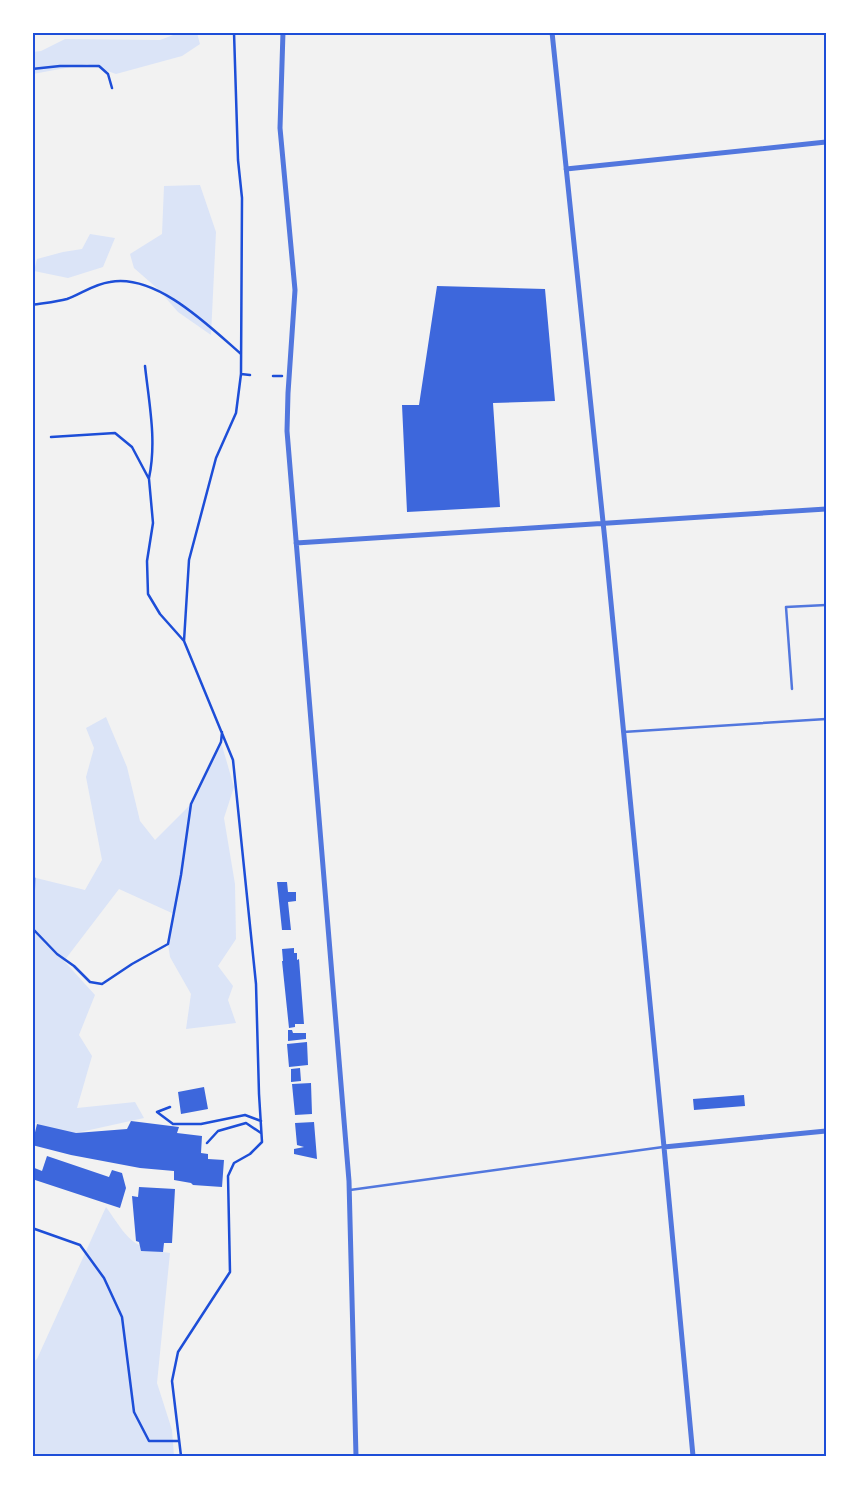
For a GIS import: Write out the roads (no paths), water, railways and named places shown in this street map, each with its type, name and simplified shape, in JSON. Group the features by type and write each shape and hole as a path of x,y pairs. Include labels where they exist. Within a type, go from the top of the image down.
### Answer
{"street":[{"path":"283,32 280,128 295,290 288,393 288,431 350,1190 356,1456"},
{"path":"552,32 603,523 693,1456"},
{"path":"566,169 826,142"},
{"path":"296,543 826,509"},
{"path":"664,1147 826,1131"}],"lane":[{"path":"792,689 786,607 826,605"},
{"path":"622,732 826,719"},
{"path":"350,1190 664,1147"}]}
